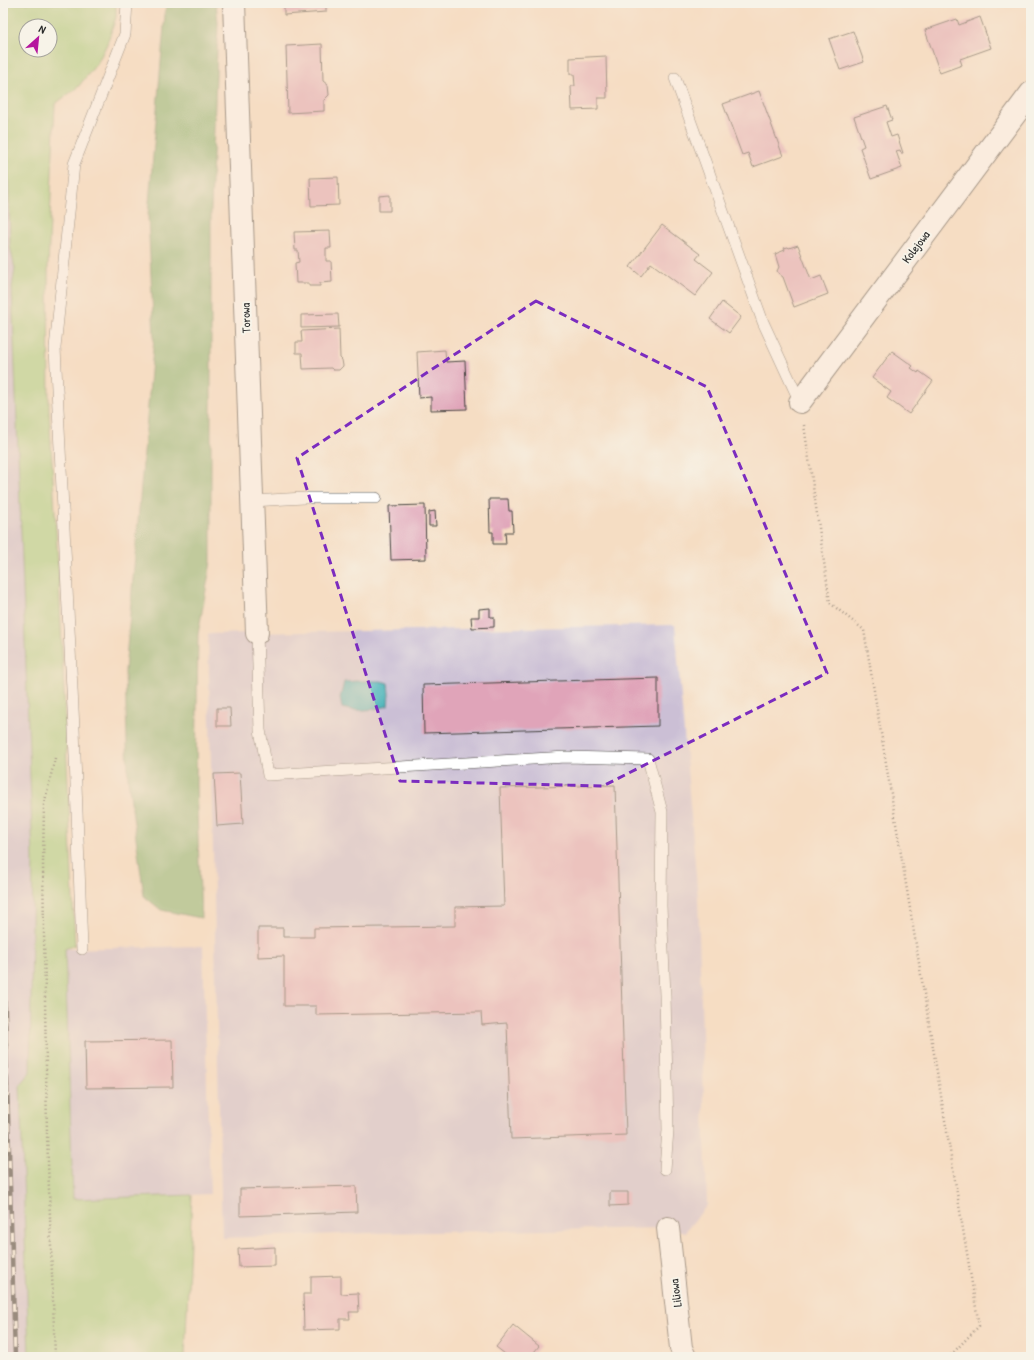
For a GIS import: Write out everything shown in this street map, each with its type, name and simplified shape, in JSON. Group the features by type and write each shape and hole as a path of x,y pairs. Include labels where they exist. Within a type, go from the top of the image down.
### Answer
{"street":[{"name":"Torowa","path":"234,3 257,633"},
{"name":"Kolejowa","path":"800,402 1031,93"},
{"name":"Liliowa","path":"668,1228 681,1348 685,1357"}],"lane":[{"path":"82,949 74,729 55,348 74,164 125,34 126,3"},
{"path":"675,78 763,322 800,402"},
{"path":"252,501 304,498 376,498"},
{"path":"257,633 260,730 268,776 566,757 648,759 662,812 661,906 665,995 668,1130 665,1168"}],"path":[{"path":"800,402 830,604 864,630 979,1326 949,1357"},
{"path":"55,1357 47,1134 43,864 44,805 55,757 74,729"}],"highlighted area":[{"path":"536,301 707,387 827,673 603,786 400,781 297,458"}],"shaded area":[{"path":"3,3 5,3 10,246 15,269 12,287 33,858 30,1072 20,1084 29,1357 3,1357"},
{"path":"675,625 698,899 707,1205 685,1232 668,1228 369,1233 222,1238 208,634"},
{"path":"203,946 210,1194 73,1199 65,949"}],"green space":[{"path":"5,3 116,3 116,17 107,44 98,62 78,87 55,104 48,266 49,410 59,580 75,945 65,949 73,1199 192,1195 185,1357 29,1357 20,1084 30,1072 33,858 12,287 15,269 10,246"},
{"path":"166,3 216,3 218,23 211,208 211,562 198,634 196,784 201,918 161,910 144,896 128,779 125,671 154,337 148,215"}],"water":[{"path":"381,681 388,683 388,706 365,710 342,708 340,698 344,682"}],"building":[{"path":"284,3 326,3 326,12 284,15"},
{"path":"980,17 991,48 960,59 962,65 940,73 925,30 957,19 959,25"},
{"path":"853,31 864,62 840,70 829,39"},
{"path":"322,44 323,81 328,85 329,95 324,100 324,111 288,113 286,46"},
{"path":"606,56 607,98 598,98 598,109 572,110 571,86 575,86 574,74 570,74 570,58"},
{"path":"759,91 783,156 753,167 748,153 742,155 723,104"},
{"path":"887,106 892,120 886,122 891,137 897,135 903,153 901,153 900,150 896,151 902,168 871,179 860,148 864,146 854,117"},
{"path":"338,177 339,205 311,206 310,178"},
{"path":"390,195 390,211 379,211 379,196"},
{"path":"662,225 700,254 696,259 713,272 695,296 651,263 641,276 630,267"},
{"path":"330,231 331,248 326,248 326,261 331,261 332,282 320,283 320,286 309,286 309,283 296,283 295,263 299,262 298,250 295,250 294,232"},
{"path":"798,245 811,280 821,276 828,294 794,307 783,277 777,271 779,267 775,254 785,250 784,248"},
{"path":"722,302 741,317 729,333 710,319"},
{"path":"338,314 339,327 301,328 301,315"},
{"path":"339,329 340,358 343,366 339,370 333,370 331,368 303,369 302,353 296,353 296,342 302,342 301,331"},
{"path":"445,350 446,362 465,361 467,409 431,410 431,397 419,398 417,352"},
{"path":"892,351 913,366 911,368 918,373 919,371 933,381 909,414 887,398 891,392 872,378"},
{"path":"489,499 508,499 509,511 512,511 513,532 505,532 506,544 493,544 493,532 490,532"},
{"path":"425,505 426,559 391,560 389,506"},
{"path":"435,511 436,526 429,526 429,512"},
{"path":"490,608 490,617 494,617 494,627 472,628 471,617 479,617 479,609"},
{"path":"658,678 658,726 424,733 423,685"},
{"path":"217,708 230,708 231,726 217,726"},
{"path":"240,773 243,824 217,826 214,774"},
{"path":"615,785 626,1135 511,1139 507,1023 482,1025 481,1012 316,1015 316,1006 284,1006 284,956 258,957 258,928 283,928 283,937 314,937 314,928 455,926 455,907 504,906 500,788"},
{"path":"172,1040 173,1087 86,1088 85,1041"},
{"path":"356,1186 357,1212 240,1216 240,1189"},
{"path":"610,1192 628,1192 628,1205 610,1206"},
{"path":"275,1247 275,1266 239,1267 238,1249"},
{"path":"341,1276 341,1294 358,1293 359,1312 349,1312 350,1319 340,1319 340,1329 304,1330 303,1294 311,1294 311,1277"},
{"path":"513,1325 539,1346 530,1357 509,1357 496,1347"}],"railway":[{"path":"3,943 15,1357"}]}
